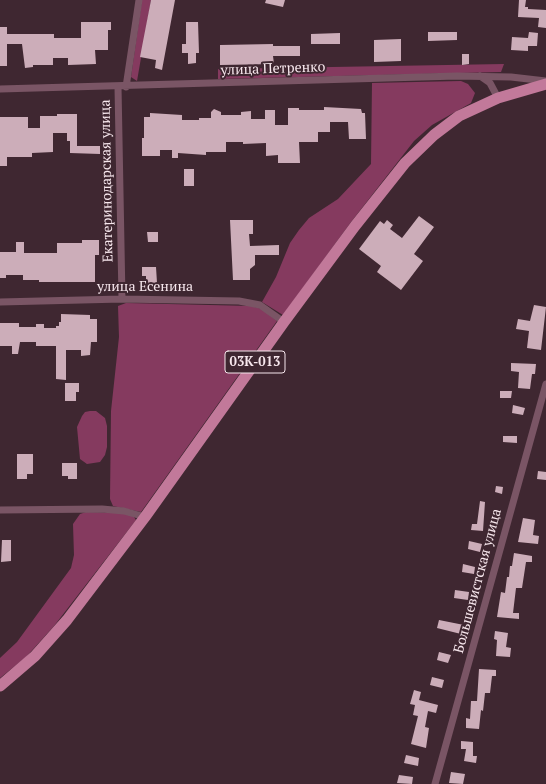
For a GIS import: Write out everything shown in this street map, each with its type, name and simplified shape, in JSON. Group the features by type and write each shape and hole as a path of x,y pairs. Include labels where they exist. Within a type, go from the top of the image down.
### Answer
{"main road":[{"name":"03К-013","path":"0,686 24,666 51,639 145,517 284,322 360,219 415,153 448,123 471,110 498,98 546,82"}],"street":[{"name":"Екатеринодарская улица","path":"126,86 139,0"},
{"name":"улица Петренко","path":"0,89 480,76 521,78 546,82"},
{"path":"480,76 490,83 498,98"},
{"name":"Екатеринодарская улица","path":"118,87 122,300"},
{"name":"улица Есенина","path":"0,302 122,300 250,302 264,307 284,322"},
{"name":"Большевистская улица","path":"435,784 546,384"},
{"path":"0,510 102,509 124,511 145,517"}],"shaded area":[{"path":"142,0 151,0 137,81 131,77"},
{"path":"504,64 501,72 218,79 218,69"},
{"path":"461,81 468,84 475,93 471,103 432,125 414,141 351,222 283,315 262,302 276,277 290,243 299,230 309,218 338,199 371,164 372,83"},
{"path":"126,303 251,306 262,309 277,321 141,512 113,506 110,499 111,411 119,337 118,306"},
{"path":"96,411 105,418 107,426 107,447 105,455 100,462 87,464 80,459 77,427 85,412"},
{"path":"86,512 124,513 134,517 136,520 54,626 26,657 0,678 0,658 17,642 71,568 74,555 73,524 80,514"}],"building":[{"path":"151,0 175,0 162,70 155,68 156,60 140,57"},
{"path":"266,0 285,0 283,7 265,3"},
{"path":"519,0 526,0 525,7 528,7 528,9 546,10 546,28 538,27 539,18 518,17"},
{"path":"81,22 111,22 111,30 108,30 108,50 95,50 96,64 68,65 68,58 53,58 53,65 33,65 33,67 25,68 22,44 7,44 7,66 0,66 0,27 7,27 7,34 54,34 54,38 81,38"},
{"path":"186,22 198,22 199,53 196,53 196,63 188,64 188,53 182,53 182,44 186,44"},
{"path":"428,32 457,32 457,40 428,41"},
{"path":"529,32 538,33 537,46 528,46 528,51 511,50 512,37 528,38"},
{"path":"340,33 340,44 311,44 311,34"},
{"path":"401,39 401,61 374,62 374,40"},
{"path":"273,44 273,46 300,46 300,56 273,56 274,64 220,65 220,45"},
{"path":"462,54 469,54 469,64 462,65"},
{"path":"324,107 361,109 362,113 365,113 366,139 349,139 348,122 330,122 330,132 318,132 318,142 299,142 300,163 278,163 278,155 266,156 266,143 243,144 243,142 226,142 226,152 206,152 206,155 178,153 178,158 172,158 172,150 160,150 160,156 142,156 144,117 150,117 150,113 182,115 182,120 199,120 199,118 211,118 211,112 214,109 221,112 221,115 241,115 241,112 251,111 251,119 265,119 265,110 275,110 275,125 288,125 288,108 299,108 299,110 324,110"},
{"path":"57,114 77,114 77,146 100,146 100,154 70,153 70,141 67,141 67,133 53,133 53,152 32,153 32,157 7,157 7,166 0,166 0,117 28,117 28,128 40,128 40,116 57,116"},
{"path":"184,169 194,169 194,186 184,186"},
{"path":"419,216 434,227 414,254 423,261 401,290 377,272 381,266 359,249 380,221 384,224 387,220 393,225 390,229 402,238"},
{"path":"230,220 253,220 253,234 249,234 250,246 279,245 279,255 255,255 255,265 250,269 250,280 233,280"},
{"path":"147,232 158,232 158,242 148,242"},
{"path":"82,240 99,240 99,255 95,255 95,282 39,282 39,280 23,280 23,275 6,275 6,278 0,278 0,252 16,252 16,242 24,242 24,253 57,253 57,243 82,243"},
{"path":"142,267 156,267 157,283 146,283 146,276 142,276"},
{"path":"534,305 546,307 541,350 527,348 529,331 516,329 518,319 530,321"},
{"path":"61,314 90,315 90,319 97,319 97,342 91,342 90,355 81,356 81,350 66,350 66,380 56,379 56,346 36,346 36,342 20,342 18,354 12,354 12,346 0,346 0,323 19,323 19,327 36,327 36,324 44,324 44,328 56,328 56,326 59,326 59,322 61,322"},
{"path":"511,363 536,364 535,374 532,374 530,389 518,388 519,372 511,371"},
{"path":"65,383 79,383 79,392 76,392 76,401 65,401"},
{"path":"500,391 512,391 511,398 500,398"},
{"path":"513,405 525,408 523,415 512,413"},
{"path":"503,436 517,436 517,443 503,442"},
{"path":"17,454 33,454 33,474 27,474 27,479 17,479"},
{"path":"62,463 77,463 77,479 68,479 68,476 62,476"},
{"path":"538,471 546,472 546,480 537,479"},
{"path":"496,486 503,487 502,494 495,492"},
{"path":"480,501 485,502 483,531 471,530 472,524 477,524"},
{"path":"523,518 535,520 533,535 539,536 538,544 518,542"},
{"path":"2,540 11,540 11,561 1,562"},
{"path":"469,541 482,544 480,552 468,549"},
{"path":"514,553 532,556 532,562 526,562 522,588 516,588 513,613 519,613 519,619 497,617 501,592 505,593 507,577 509,577 510,566 512,566"},
{"path":"463,564 475,567 474,574 462,572"},
{"path":"455,590 469,592 468,600 454,598"},
{"path":"439,620 464,625 461,634 437,628"},
{"path":"495,631 508,633 506,647 511,648 510,657 496,656 497,640 494,639"},
{"path":"439,652 451,655 448,663 437,660"},
{"path":"479,669 496,670 496,676 492,676 490,693 485,693 479,729 466,728 466,718 470,719 471,701 477,701"},
{"path":"432,677 444,680 442,688 430,685"},
{"path":"414,690 421,692 419,700 438,705 436,713 428,711 425,727 429,728 426,748 411,744 418,716 413,715 415,705 410,704"},
{"path":"461,741 473,742 473,756 477,756 476,763 464,761 466,749 461,749"},
{"path":"406,755 419,758 418,766 404,763"},
{"path":"451,772 465,774 463,784 449,783"},
{"path":"399,775 413,777 412,784 397,783"}]}
